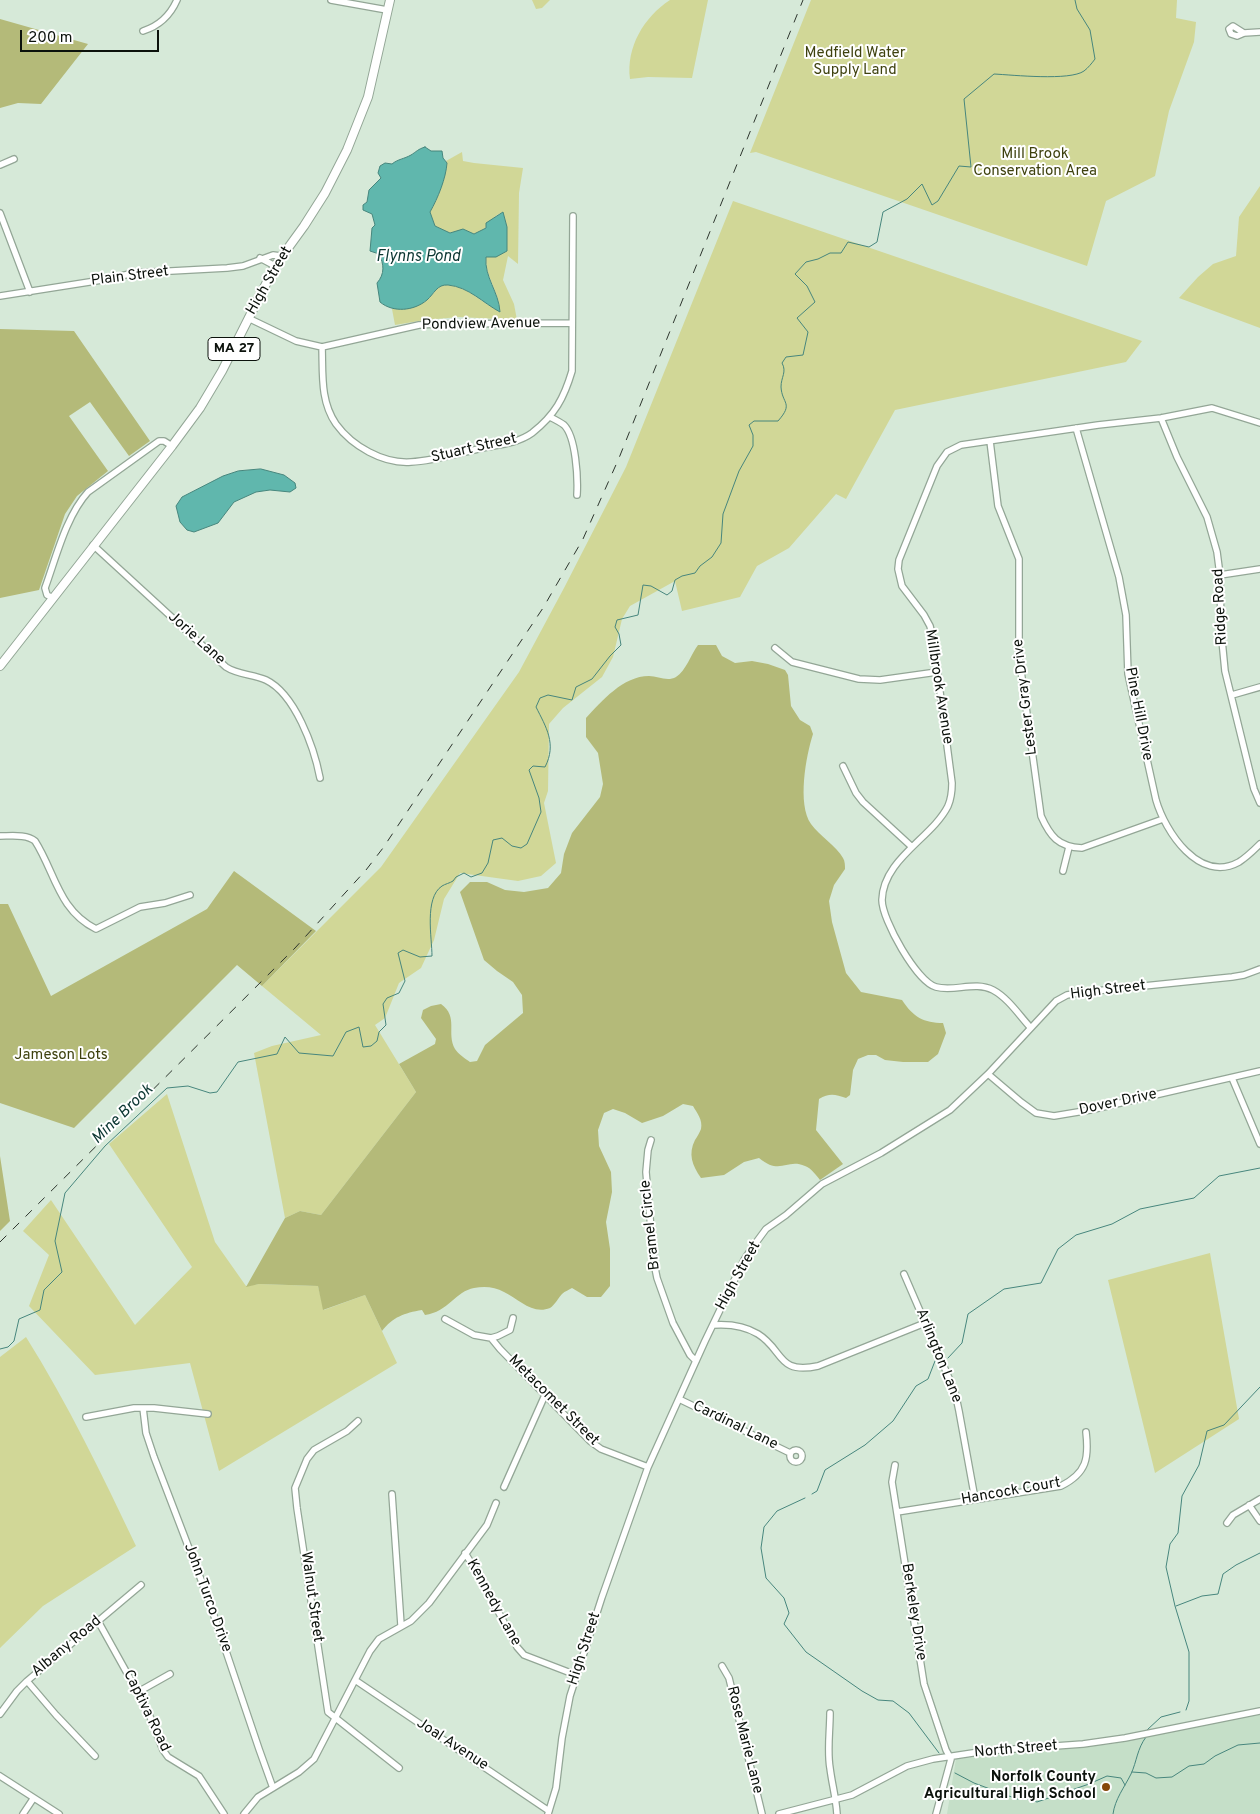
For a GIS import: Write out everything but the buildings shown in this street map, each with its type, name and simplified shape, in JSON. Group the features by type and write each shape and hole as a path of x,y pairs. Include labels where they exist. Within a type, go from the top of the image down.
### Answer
{"main road":[{"name":"High Street","path":"53,598 172,446 211,390 233,351 275,266 304,226 324,193 353,136 370,92 390,0"},
{"name":"MA 27","path":"0,666 53,598"}],"street":[{"path":"143,31 158,25 168,15 177,0"},
{"path":"331,0 387,10"},
{"path":"1244,33 1260,32"},
{"path":"0,165 14,159"},
{"path":"0,213 30,292"},
{"name":"Stuart Street","path":"322,347 324,398 335,422 359,446 371,453 384,458 410,462 511,442 530,434 550,417 563,399 572,371 572,216"},
{"name":"Plain Street","path":"0,296 134,273 243,266 260,258 273,255 281,256"},
{"path":"260,258 275,266"},
{"name":"Pondview Avenue","path":"248,318 296,341 322,347 419,325 572,323"},
{"name":"Millbrook Avenue","path":"1030,1027 1003,997 992,989 982,986 945,989 927,984 918,975 883,912 883,890 891,871 942,815 951,796 951,770 933,639 930,626 924,615 902,586 898,569 899,560 928,484 942,458 947,452 961,446 1076,428 1161,418 1212,408 1260,423"},
{"path":"550,417 564,425 571,439 577,466 577,495"},
{"name":"Ridge Road","path":"1161,418 1177,457 1206,517 1218,552 1221,630 1226,671 1260,804"},
{"name":"Pine Hill Drive","path":"1076,428 1119,577 1126,615 1128,674 1154,790 1163,819 1174,838 1189,854 1209,865 1219,866 1238,863 1260,844"},
{"path":"53,598 47,595 45,588 79,501 88,492 159,441 164,441 172,446"},
{"name":"Lester Gray Drive","path":"990,441 998,506 1019,559 1018,656 1041,816 1054,838 1069,847"},
{"name":"Jorie Lane","path":"93,546 226,667 265,679 278,687 292,705 302,726 316,760 320,778"},
{"path":"1220,575 1260,569"},
{"path":"775,648 792,662 859,679 880,680 937,672"},
{"path":"1232,695 1260,687"},
{"path":"843,766 862,802 912,847"},
{"path":"1063,870 1069,847 1082,848 1163,819"},
{"path":"0,836 32,838 55,885 64,898 78,916 96,929 140,907 165,903 190,895"},
{"name":"High Street","path":"549,1812 556,1788 562,1734 570,1696 602,1597 648,1467 744,1260 766,1229 786,1215 822,1184 881,1153 939,1118 988,1074 1056,1001 1067,995 1228,978 1244,975 1260,968"},
{"name":"Dover Drive","path":"988,1074 1020,1102 1036,1113 1054,1116 1090,1110 1260,1071"},
{"path":"1232,1078 1260,1144"},
{"name":"Bramel Circle","path":"652,1140 648,1150 646,1172 652,1256 673,1323 690,1356 696,1361"},
{"name":"Arlington Lane","path":"904,1274 955,1392 975,1499"},
{"path":"445,1319 474,1335 491,1338 510,1330 513,1318"},
{"path":"713,1325 728,1324 757,1333 789,1366 805,1369 818,1366 925,1323"},
{"name":"Metacomet Street","path":"491,1338 590,1441 601,1449 648,1467"},
{"path":"504,1487 545,1395"},
{"name":"Cardinal Lane","path":"679,1399 790,1453"},
{"path":"86,1417 134,1408 154,1408 208,1414"},
{"name":"John Turco Drive","path":"143,1408 146,1433 154,1457 208,1598 274,1788"},
{"name":"Walnut Street","path":"335,1719 328,1710 295,1488 307,1459 314,1450 347,1432 358,1421"},
{"name":"Hancock Court","path":"898,1512 1061,1486 1072,1480 1084,1465 1088,1453 1086,1432"},
{"name":"Berkeley Drive","path":"895,1465 892,1482 924,1684 950,1756"},
{"path":"392,1494 401,1625"},
{"path":"1227,1523 1232,1514 1260,1499"},
{"path":"244,1814 258,1797 299,1772 314,1759 366,1657 379,1639 411,1621 429,1603 487,1525 496,1503"},
{"path":"1249,1505 1260,1521"},
{"name":"Kennedy Lane","path":"465,1553 524,1655 576,1676"},
{"name":"Albany Road","path":"0,1714 27,1681 141,1585"},
{"name":"Captiva Road","path":"98,1622 147,1709 163,1750 168,1757 199,1776 224,1814"},
{"name":"Rose Marie Lane","path":"722,1666 729,1678 762,1814"},
{"path":"138,1692 170,1674"},
{"name":"Joal Avenue","path":"355,1680 549,1812"},
{"path":"27,1681 95,1756"},
{"name":"North Street","path":"779,1814 836,1799 868,1787 906,1766 950,1756 986,1751 1083,1744 1125,1738 1260,1711"},
{"path":"830,1713 828,1744 836,1799 836,1814"},
{"path":"335,1719 399,1768"},
{"path":"936,1814 951,1762 950,1756"},
{"path":"0,1776 59,1814"},
{"path":"23,1814 33,1799"}],"shaded area":[{"name":"Norfolk County Agricultural High School","path":"1260,1714 1260,1814 947,1814 956,1759 1112,1744"}],"green space":[{"path":"532,0 550,0 542,8 536,9"},
{"path":"670,0 708,0 692,78 648,77 630,79 631,56 639,34 652,15"},
{"name":"Mill Brook Conservation Area","path":"811,0 1177,0 1176,18 1196,22 1194,42 1169,111 1155,176 1106,201 1087,266 756,152 750,153"},
{"path":"0,19 88,44 41,104 18,103 0,108"},
{"path":"462,152 463,161 523,168 519,193 518,264 508,256 503,280 514,304 517,320 459,317 395,325 392,309 426,301 443,285 462,288 500,311 486,264 486,257 507,251 507,227 503,212 474,234 463,229 452,233 442,230 435,226 430,212 439,195 446,169 446,161"},
{"path":"1260,186 1260,328 1179,298 1213,264 1236,256 1239,217"},
{"path":"733,201 1142,341 1126,362 895,410 846,499 836,494 789,548 757,566 740,597 682,611 675,581 630,606 622,619 613,657 602,677 563,708 549,724 548,791 544,803 556,863 541,876 518,881 460,873 444,899 434,940 421,968 399,983 385,1018 375,1025 416,1092 321,1215 300,1211 285,1218 254,1053 272,1046 321,1035 262,986 381,867 519,672 626,467"},
{"path":"0,329 74,331 150,441 129,456 90,402 69,416 108,471 77,496 65,514 39,590 0,598"},
{"path":"698,645 716,645 722,656 735,663 752,661 768,664 785,670 788,675 791,706 800,720 810,726 813,734 804,780 804,805 807,815 811,824 837,850 845,862 845,869 834,885 829,901 832,922 846,973 861,992 902,1000 910,1011 919,1018 930,1022 943,1023 946,1033 938,1054 928,1062 885,1060 876,1055 868,1055 858,1059 853,1070 850,1095 846,1098 829,1095 819,1099 816,1130 843,1164 820,1180 805,1166 793,1164 773,1166 759,1158 744,1162 724,1175 701,1178 695,1169 691,1155 695,1140 701,1130 699,1117 693,1106 683,1104 663,1116 642,1123 625,1113 613,1109 604,1113 598,1130 599,1146 611,1172 612,1192 606,1222 610,1249 610,1286 601,1297 587,1297 572,1288 564,1292 550,1308 543,1310 531,1308 497,1289 486,1287 474,1288 462,1293 446,1306 433,1313 425,1315 422,1310 399,1316 382,1331 365,1295 323,1310 318,1286 259,1284 246,1287 285,1218 300,1211 321,1215 416,1092 399,1064 435,1044 436,1039 421,1018 423,1010 441,1004 446,1009 450,1014 455,1049 470,1062 477,1061 485,1045 523,1013 522,995 513,982 484,960 460,892 470,882 487,882 505,890 524,892 548,888 561,873 564,854 572,833 600,797 603,784 598,753 586,737 586,718 614,691 630,680 649,676 666,679 676,677 686,667"},
{"name":"Jameson Lots","path":"234,871 316,931 262,986 237,965 74,1128 0,1103 0,904 8,904 51,996 207,909"},
{"path":"167,1094 215,1242 246,1286 259,1284 318,1286 324,1310 365,1295 397,1363 219,1471 190,1363 95,1375 29,1306 49,1255 23,1231 51,1200 135,1325 192,1267 109,1144"},
{"path":"0,1156 10,1221 0,1231"},
{"path":"1210,1253 1239,1419 1155,1473 1108,1280"},
{"path":"26,1337 70,1414 136,1546 43,1606 0,1648 0,1357"}],"water":[{"name":"Flynns Pond","path":"425,147 431,151 442,151 443,158 447,163 441,188 430,212 435,226 450,233 463,229 474,234 486,228 486,223 503,212 507,227 507,251 496,257 486,257 487,271 500,312 469,292 456,286 448,285 438,288 422,304 410,308 391,308 380,302 377,283 382,273 383,265 379,254 370,251 372,228 375,225 372,214 363,210 363,205 367,202 369,190 381,178 378,173 380,166 385,163 392,164"},
{"path":"261,469 284,475 295,483 296,488 290,492 270,490 256,492 234,502 218,523 194,532 187,530 180,522 176,506 182,497 223,476 238,471"}],"waterway":[{"name":"Mine Brook","path":"0,1349 8,1347 14,1341 19,1319 40,1310 44,1290 62,1272 55,1241 65,1193 105,1146 167,1088 188,1086 210,1093 217,1092 238,1062 277,1054 285,1037 299,1053 333,1056 346,1032 359,1027 363,1047 371,1046 377,1041 379,1032 386,1025 383,1004 387,998 399,993 405,981 398,953 403,950 420,957 432,956 430,919 436,892 442,886 464,873 471,877 482,873 488,863 493,840 502,838 512,846 521,848 527,844 541,812 539,798 529,770 533,766 545,767 550,751 549,736 536,707 540,698 548,695 572,700 576,687 592,679 621,645 619,634 615,627 617,620 638,615 643,585 651,586 667,595 672,591 675,580 695,573 700,566 712,557 721,543 723,514 739,471 753,446 753,435 749,425 754,421 778,421 783,415 786,404 781,387 784,372 782,363 786,357 803,355 808,332 797,318 815,302 807,286 795,274 806,262 830,253 841,253 848,242 869,247 877,242 883,212 907,199 922,184 932,205 938,201 959,166 971,167 964,99 994,74 1054,77 1067,76 1084,71 1095,59 1090,30 1077,9 1075,0"},
{"path":"948,1358 962,1343 968,1314 1004,1289 1041,1283 1058,1249 1076,1235 1112,1224 1140,1209 1194,1198 1219,1176 1260,1168"},
{"path":"812,1494 817,1491 825,1470 865,1445 893,1421 916,1386 928,1379 935,1361"},
{"path":"1186,1710 1189,1701 1189,1652 1166,1567 1170,1544 1178,1533 1182,1496 1199,1465 1207,1431 1224,1425 1260,1387"},
{"path":"805,1498 777,1511 764,1527 761,1548 766,1578 784,1598 789,1613 784,1624 806,1652 862,1691 878,1700 893,1701 909,1713 939,1753"},
{"path":"1176,1606 1202,1596 1218,1594 1223,1574 1260,1553"},
{"path":"1147,1730 1161,1717 1180,1712"},
{"path":"1113,1814 1118,1798 1131,1774 1146,1737"},
{"path":"1132,1772 1146,1773 1156,1778 1172,1777 1189,1766 1204,1764 1215,1756 1238,1745 1260,1743"},
{"path":"955,1773 974,1783 1017,1799 1025,1798 1037,1802 1107,1776 1121,1778 1125,1785"}],"railway":[{"path":"0,1242 295,948 366,870 383,848 543,608 583,539 619,458 803,0"}],"place":[{"name":"Norfolk County Agricultural High School","path":"1106,1787"}],"park label":[{"name":"Medfield Water Supply Land","path":"855,62"}]}
